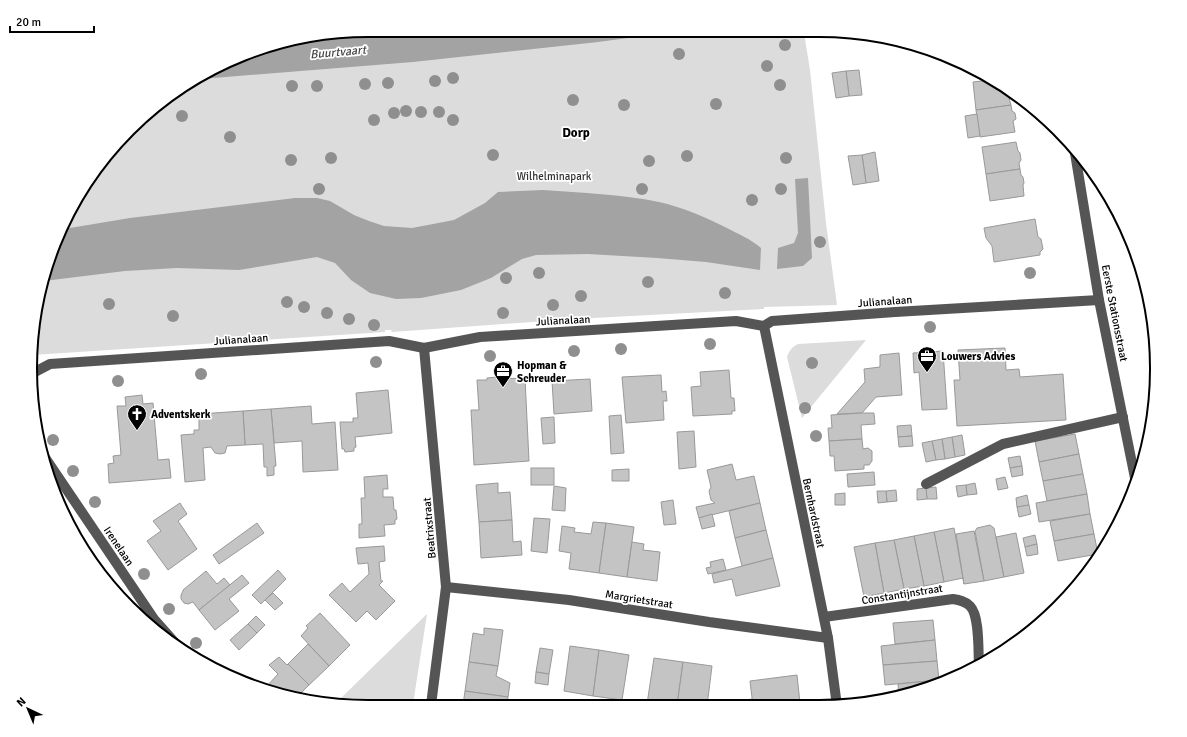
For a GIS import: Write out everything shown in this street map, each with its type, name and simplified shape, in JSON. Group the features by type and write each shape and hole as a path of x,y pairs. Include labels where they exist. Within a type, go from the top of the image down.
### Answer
{"street":[{"name":"Eerste Stationsstraat","path":"1076,161 1099,300 1133,471"},
{"name":"Julianalaan","path":"37,371 50,364 390,342 424,348 480,337 736,321 764,326 772,321 1099,300"},
{"name":"Bernhardstraat","path":"764,326 824,617 837,699"},
{"name":"Beatrixstraat","path":"424,348 446,587 432,700"},
{"path":"926,484 1003,444 1122,417"},
{"name":"Irenelaan","path":"53,470 160,625"},
{"name":"Margrietstraat","path":"446,587 569,600 709,622 828,638"},
{"name":"Constantijnstraat","path":"824,617 953,599 963,601 971,607 976,619 979,658"}],"green space":[{"name":"Wilhelminapark","path":"495,37 805,37 810,70 826,223 837,305 764,307 764,309 574,319 392,332 391,330 385,330 385,332 38,355 43,304 48,283 62,242 71,222 93,184 119,150 150,119 184,93 203,81 233,66"},
{"path":"866,340 802,418 787,357 791,349 798,344"},
{"path":"427,614 414,700 341,698"}],"water":[{"name":"Buurtvaart","path":"368,37 636,37 598,42 413,62 208,78 242,62 283,48 325,40"},
{"path":"808,178 812,258 803,266 777,269 778,248 794,243 798,233 795,179"},
{"path":"543,190 601,194 630,197 668,204 702,216 748,239 761,248 760,270 706,262 657,258 588,254 536,255 522,259 491,278 461,290 421,298 396,299 370,293 351,280 335,263 317,257 239,270 177,268 125,271 49,280 68,228 130,218 295,198 317,198 330,201 354,215 384,226 412,228 454,220 485,203 498,192"}],"building":[{"path":"859,70 862,95 849,96 846,71"},
{"path":"846,71 849,96 836,98 832,73"},
{"path":"984,81 1009,98 1011,105 976,110 973,82"},
{"path":"1011,105 1016,119 1013,121 1015,132 980,137 976,110"},
{"path":"977,114 980,136 968,138 965,116"},
{"path":"1016,142 1020,153 1020,169 986,174 982,147"},
{"path":"875,152 879,181 866,183 862,155"},
{"path":"862,155 866,183 853,185 848,156"},
{"path":"1020,169 1024,183 1024,196 990,201 986,174"},
{"path":"1035,219 1038,237 1041,239 1043,249 1040,252 1040,255 994,262 992,246 986,238 984,228"},
{"path":"1005,348 1006,370 1019,369 1020,377 1063,374 1066,420 957,426 954,380 960,380 958,350"},
{"path":"943,351 947,409 922,410 919,372 914,373 913,353"},
{"path":"899,353 902,395 876,397 862,413 837,414 865,382 864,369 880,367 880,355"},
{"path":"729,370 731,398 734,398 735,411 732,411 732,414 693,416 691,387 701,386 700,372"},
{"path":"661,375 662,392 666,391 667,401 663,401 664,420 626,423 622,377"},
{"path":"497,377 497,379 525,378 529,461 474,465 471,410 479,410 477,380 487,380 487,378"},
{"path":"590,379 592,411 554,414 552,381"},
{"path":"388,390 392,433 355,437 356,447 354,448 354,451 345,452 344,449 342,449 340,422 353,422 353,418 358,418 356,393"},
{"name":"Adventskerk","path":"142,395 143,404 153,403 158,460 169,459 171,478 109,483 108,464 114,463 113,456 121,455 117,406 126,406 125,397"},
{"path":"311,406 312,424 335,422 338,470 303,472 302,441 274,443 271,409"},
{"path":"271,409 276,466 274,466 274,475 267,476 267,467 264,467 263,444 245,445 243,411"},
{"path":"243,411 245,445 227,446 225,453 220,454 215,453 211,447 203,448 205,480 185,482 181,435 194,434 194,430 199,430 199,414"},
{"path":"874,413 875,424 861,425 862,439 829,441 828,428 832,428 831,415"},
{"path":"621,415 624,453 611,454 609,416"},
{"path":"554,417 555,443 543,444 541,418"},
{"path":"911,425 912,436 898,437 897,426"},
{"path":"694,431 696,467 679,469 677,432"},
{"path":"1075,434 1079,454 1039,462 1035,441"},
{"path":"962,435 965,455 955,457 952,437"},
{"path":"912,436 913,446 899,447 898,437"},
{"path":"952,437 955,457 945,459 942,439"},
{"path":"862,439 863,449 868,448 872,451 872,461 869,465 864,465 864,469 835,471 834,456 830,456 829,441"},
{"path":"942,439 945,459 936,460 932,441"},
{"path":"932,441 936,460 926,462 922,443"},
{"path":"1079,454 1083,474 1043,481 1039,462"},
{"path":"1020,456 1022,466 1010,468 1008,458"},
{"path":"732,464 736,480 754,476 760,503 699,518 696,507 715,503 711,500 709,491 711,487 707,470"},
{"path":"1022,466 1023,475 1012,477 1010,468"},
{"path":"531,468 554,468 554,485 531,485"},
{"path":"629,469 629,481 612,481 612,470"},
{"path":"874,472 875,485 848,487 847,474"},
{"path":"1083,474 1087,494 1047,501 1043,481"},
{"path":"387,475 388,489 383,489 383,497 393,497 394,510 396,510 397,519 395,520 395,524 384,525 385,536 359,538 359,524 362,524 361,498 365,498 364,477"},
{"path":"1005,477 1008,488 998,490 996,479"},
{"path":"498,483 498,493 510,492 512,520 479,522 476,485"},
{"path":"975,483 977,494 967,495 966,485"},
{"path":"966,485 967,495 958,497 956,486"},
{"path":"554,486 566,488 565,511 552,510"},
{"path":"936,487 937,499 927,499 926,488"},
{"path":"926,488 927,499 917,500 917,489"},
{"path":"896,490 897,501 887,502 886,491"},
{"path":"877,491 886,491 887,502 878,503"},
{"path":"845,493 845,505 835,505 835,494"},
{"path":"1087,494 1090,514 1039,522 1036,503"},
{"path":"1027,495 1029,505 1017,507 1016,498"},
{"path":"673,500 676,524 664,525 661,502"},
{"path":"180,503 187,514 178,521 197,549 168,570 147,541 161,531 153,521"},
{"path":"760,503 766,530 735,538 729,511"},
{"path":"1029,505 1031,514 1019,517 1017,507"},
{"path":"712,514 715,526 702,529 699,518"},
{"path":"1090,514 1094,534 1054,541 1050,521"},
{"path":"534,518 550,519 547,553 531,551"},
{"path":"512,520 513,542 521,541 522,555 481,558 479,522"},
{"path":"593,522 606,523 599,573 569,569 571,553 559,551 562,526 575,528 574,532 591,534"},
{"path":"257,523 264,533 219,564 213,555"},
{"path":"606,523 634,527 627,577 599,573"},
{"path":"990,525 994,528 1004,577 984,581 975,531 977,528"},
{"path":"954,528 963,578 944,582 934,532"},
{"path":"766,530 773,558 742,566 735,538"},
{"path":"974,531 984,581 964,584 956,534"},
{"path":"934,532 944,582 924,586 914,536"},
{"path":"1016,533 1024,573 1004,577 996,537"},
{"path":"1094,534 1097,548 1092,555 1058,561 1054,541"},
{"path":"1035,535 1037,544 1025,547 1023,538"},
{"path":"914,536 924,586 904,589 894,540"},
{"path":"894,540 904,589 884,593 875,543"},
{"path":"632,542 644,544 643,550 660,552 657,581 627,577"},
{"path":"875,543 884,593 864,597 854,547"},
{"path":"1037,544 1038,554 1027,556 1025,547"},
{"path":"384,546 385,561 379,562 381,581 383,581 379,585 395,601 376,620 367,611 356,622 329,595 342,583 350,592 369,574 368,563 358,564 356,548"},
{"path":"773,558 780,586 736,596 732,579 714,583 712,574"},
{"path":"723,559 726,570 708,574 706,568 711,567 710,562"},
{"path":"278,570 286,579 261,604 252,595"},
{"path":"206,571 217,584 224,578 230,585 199,610 193,602 188,604 184,603 181,599 181,595 183,590"},
{"path":"242,575 249,583 229,599 239,611 215,630 199,610"},
{"path":"273,593 283,603 275,610 265,600"},
{"path":"320,613 350,645 329,666 301,636 308,628 306,626"},
{"path":"256,616 265,625 257,633 248,624"},
{"path":"933,620 935,640 895,644 893,623"},
{"path":"248,624 257,633 239,650 230,640"},
{"path":"484,628 503,630 498,666 469,662 473,633 484,635"},
{"path":"935,640 937,661 883,665 881,646"},
{"path":"308,644 329,666 309,685 288,664"},
{"path":"570,646 599,650 593,696 564,691"},
{"path":"540,648 553,650 549,674 536,672"},
{"path":"599,650 629,655 622,700 593,696"},
{"path":"279,657 309,685 301,693 269,684 278,674 269,665"},
{"path":"654,658 683,662 678,700 648,700"},
{"path":"937,661 939,677 928,681 885,685 883,665"},
{"path":"469,662 498,666 496,676 510,683 508,697 465,691"},
{"path":"683,662 712,666 708,700 678,700"},
{"path":"536,672 549,674 548,685 535,683"},
{"path":"797,675 800,700 752,700 750,681"},
{"path":"928,681 898,690 898,684"},
{"path":"465,691 508,697 508,700 464,700"}],"place":[{"name":"Louwers Advies","path":"927,373"},
{"name":"Hopman & Schreuder","path":"503,388"},
{"name":"Adventskerk","path":"137,431"}],"district":[{"name":"Dorp","path":"576,132"}]}
